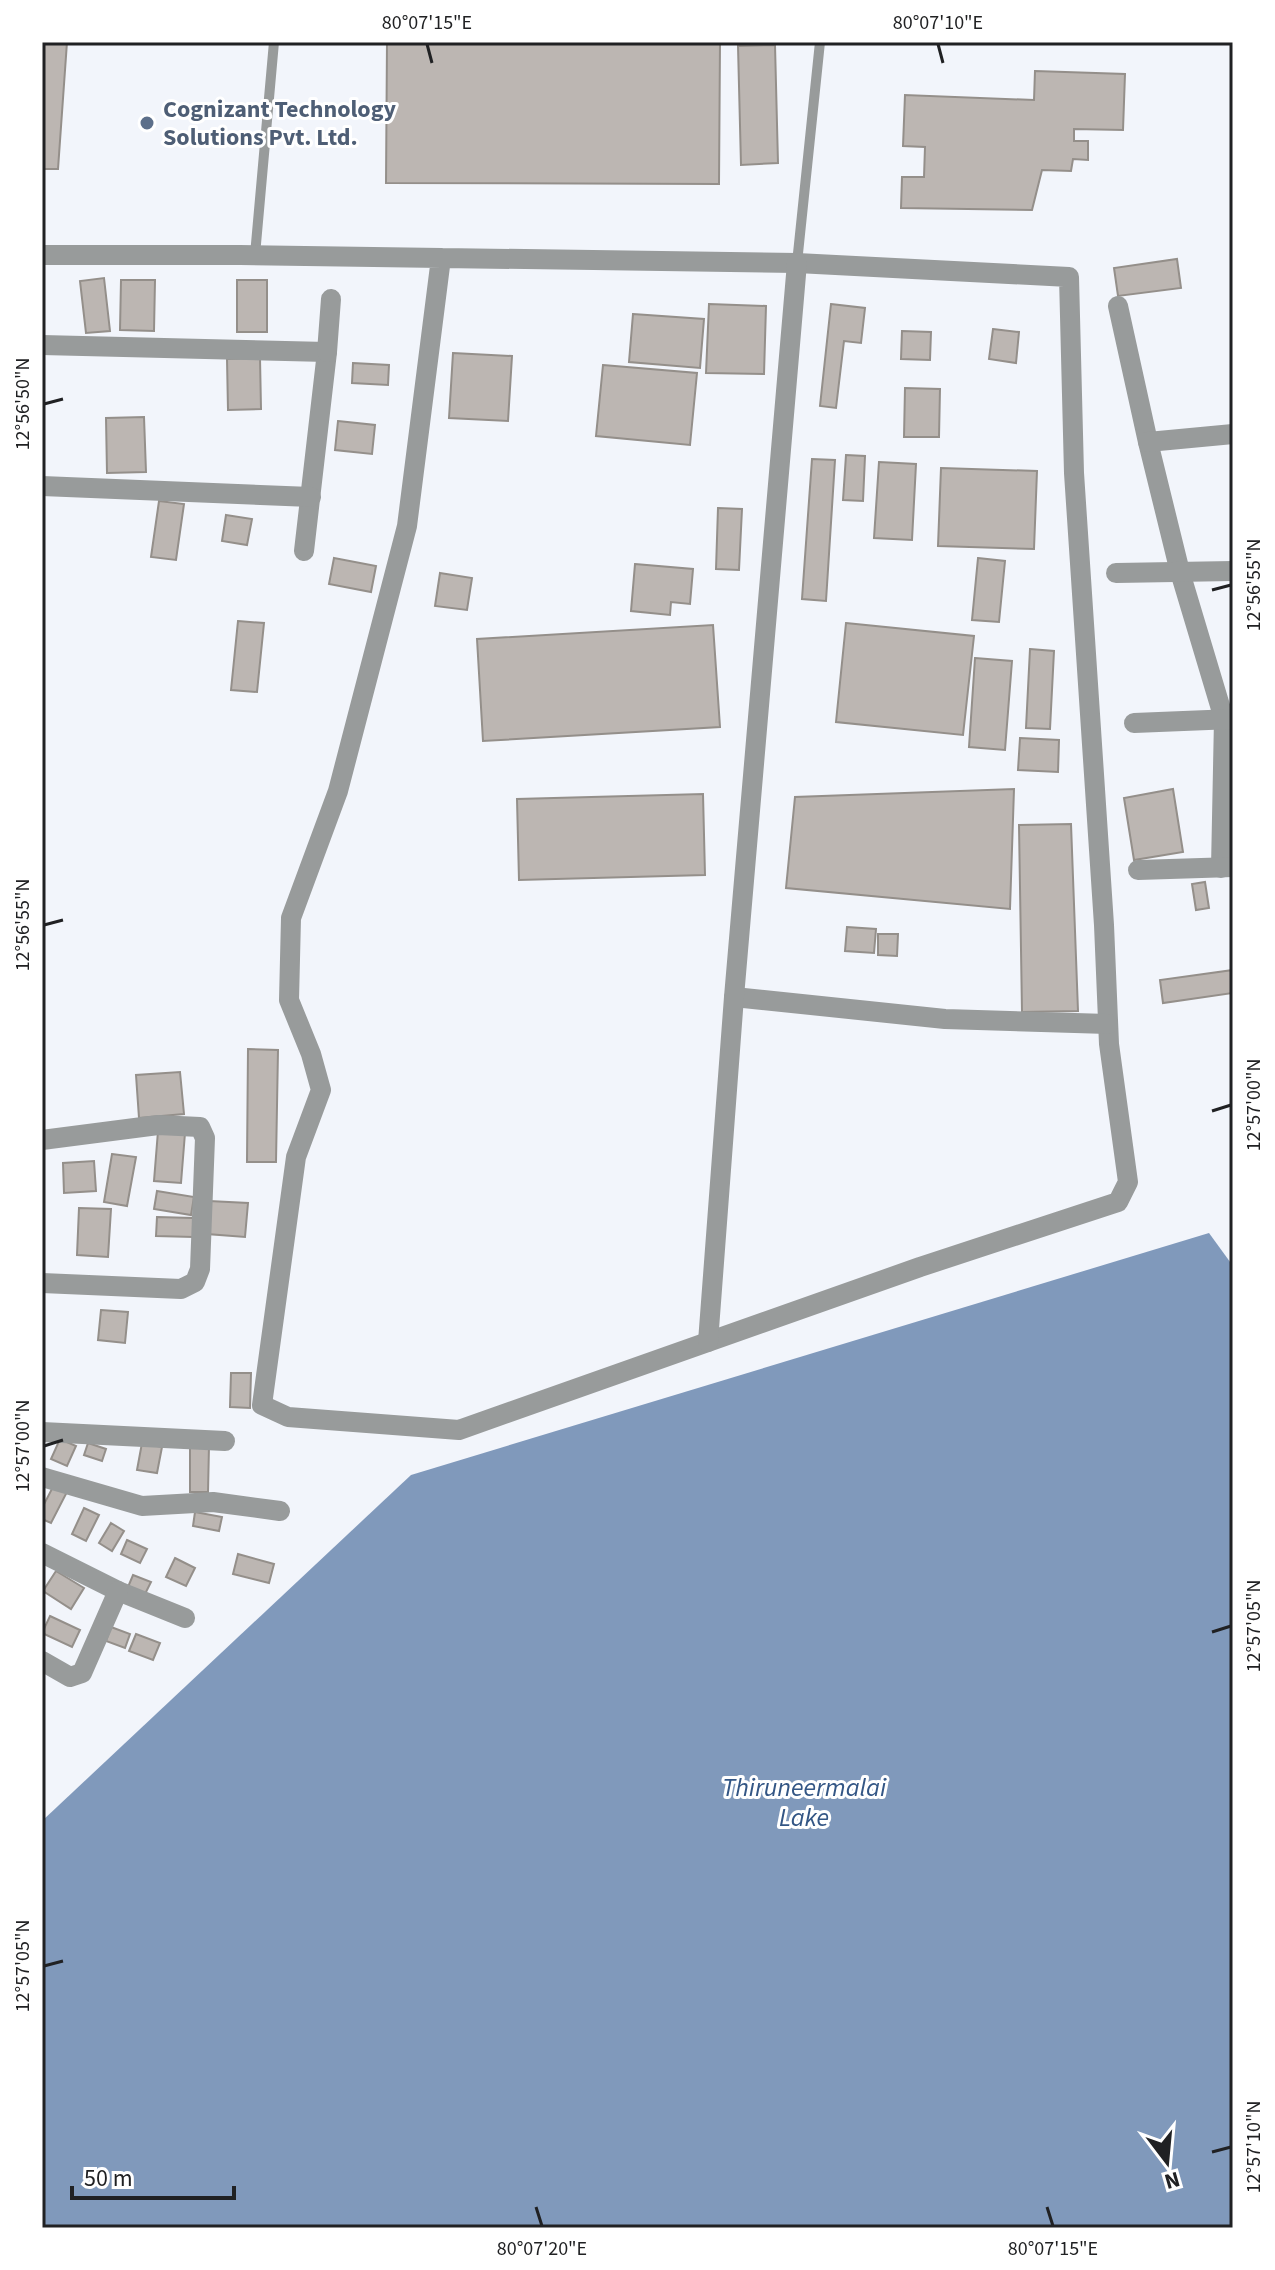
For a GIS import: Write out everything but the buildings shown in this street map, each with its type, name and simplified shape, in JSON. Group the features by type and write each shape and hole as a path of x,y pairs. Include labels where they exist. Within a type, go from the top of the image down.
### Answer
{"street":[{"path":"42,255 255,255 797,263 1069,277 1074,473 1108,1024 1128,1182 1118,1202 920,1267 459,1430 288,1417 262,1405 296,1157 321,1090 311,1054 289,1000 291,918 338,791 407,526 441,258"},
{"path":"708,1342 734,997 797,263"},
{"path":"304,551 331,299"},
{"path":"1118,306 1180,572 1229,719 1227,868 1138,870"},
{"path":"42,345 327,352"},
{"path":"1148,442 1233,434"},
{"path":"42,486 311,497"},
{"path":"1116,573 1233,571"},
{"path":"1134,723 1229,719"},
{"path":"734,997 945,1019 1108,1024"},
{"path":"42,1140 158,1125 200,1127 205,1138 200,1269 195,1282 181,1289 42,1283"},
{"path":"42,1432 225,1441"},
{"path":"42,1477 142,1506 213,1502 280,1511"},
{"path":"42,1553 118,1591 185,1618"},
{"path":"42,1661 70,1677 82,1673 118,1591"}],"lane":[{"path":"255,255 274,42"},
{"path":"797,263 820,42"}],"water":[{"name":"Thiruneermalai Lake","path":"1209,1233 1233,1266 1233,2228 42,2228 42,1821 411,1475"}],"place":[{"name":"Cognizant Technology Solutions Pvt. Ltd.","path":"147,123"}]}
